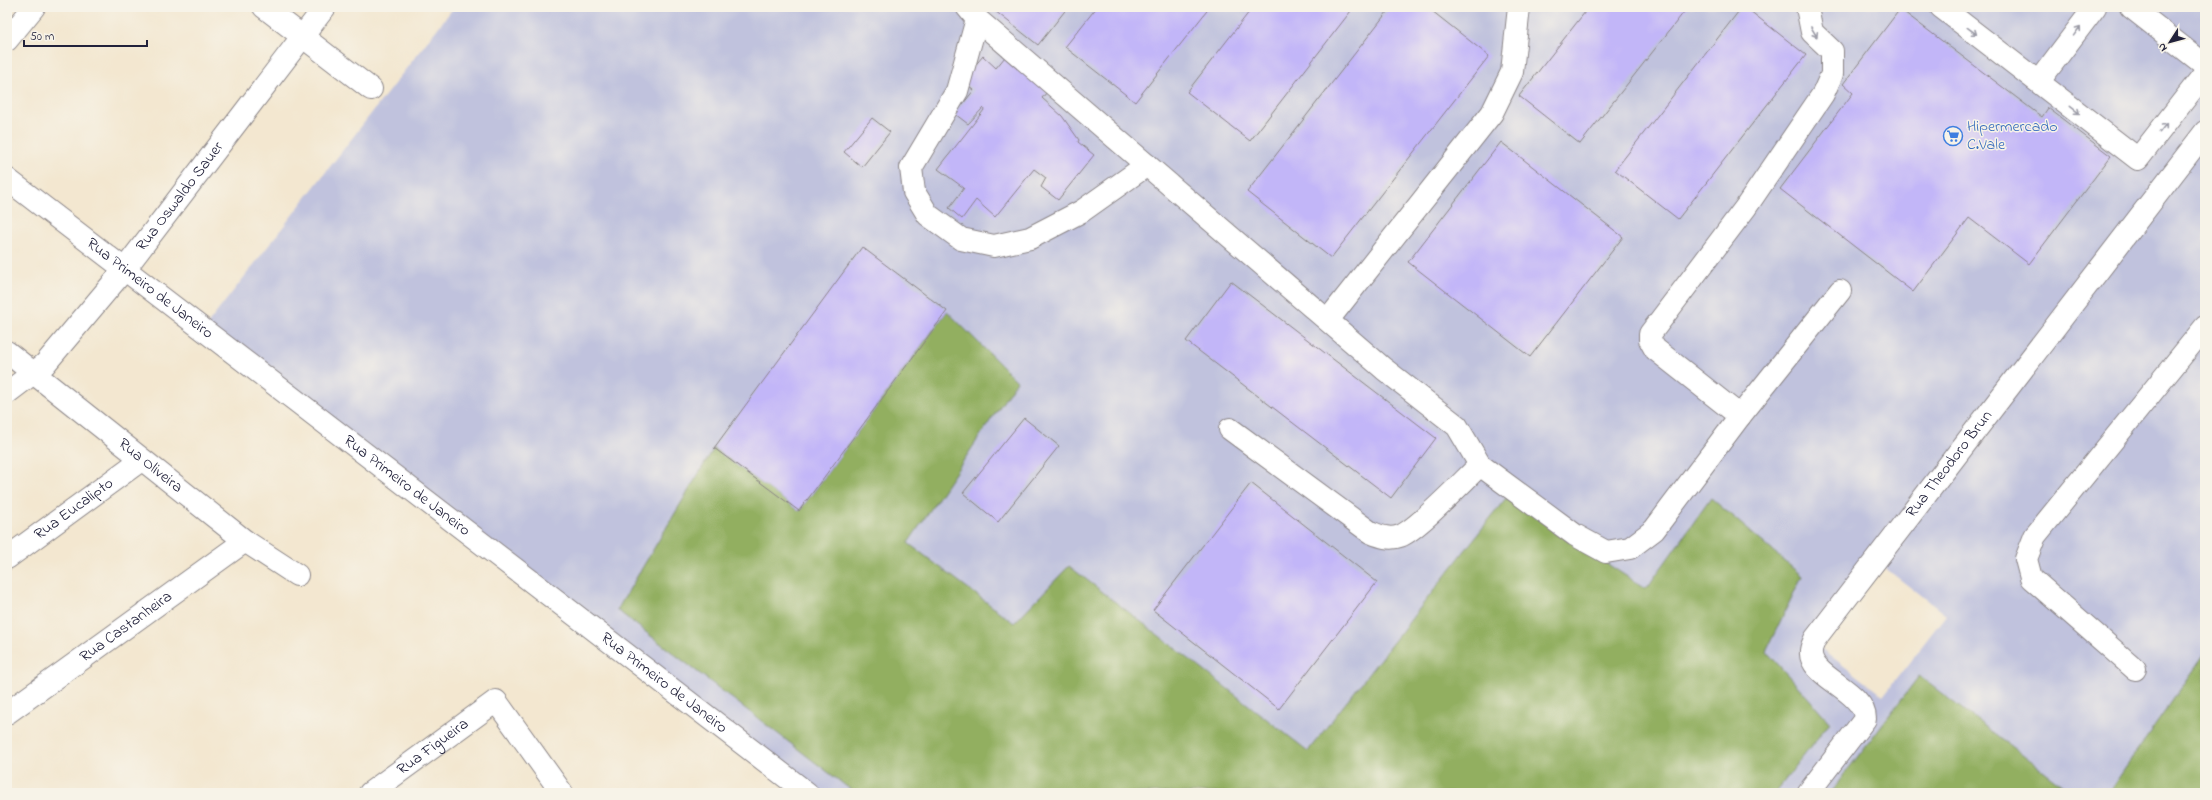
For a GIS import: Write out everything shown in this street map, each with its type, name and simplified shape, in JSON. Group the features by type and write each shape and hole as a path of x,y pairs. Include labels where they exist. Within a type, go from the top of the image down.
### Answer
{"street":[{"path":"7,40 34,7"},
{"path":"264,7 371,89"},
{"name":"Rua Oswaldo Sauer","path":"7,393 45,364 124,270 326,7"},
{"path":"1328,320 1492,113 1512,72 1519,7"},
{"path":"1740,416 1655,349 1650,340 1650,334 1746,207 1823,94 1832,74 1832,51 1812,32 1807,7"},
{"path":"1941,7 2138,159 2205,73"},
{"path":"2038,81 2095,7"},
{"path":"2131,7 2205,65"},
{"path":"972,13 957,91 912,168 914,192 928,215 960,239 994,246 1030,238 1082,212 1147,165"},
{"path":"972,13 1384,369 1457,426 1480,465 1575,535 1606,552 1630,548 1654,530 1740,416 1840,291"},
{"name":"Rua Theodoro Brun","path":"1808,793 1865,718 1865,711 1856,699 1815,664 1810,651 1815,639 2205,132"},
{"name":"Rua Primeiro de Janeiro","path":"7,179 807,793"},
{"path":"2135,669 2031,578 2026,559 2035,536 2205,327"},
{"name":"Rua Oliveira","path":"7,352 140,460 245,541 297,575"},
{"path":"1230,428 1370,532 1387,538 1400,536 1417,524 1480,465"},
{"name":"Rua Eucalipto","path":"7,558 140,460"},
{"name":"Rua Castanheira","path":"7,713 245,541"},
{"name":"Rua Figueira","path":"370,793 496,702 562,793"}],"shaded area":[{"path":"454,7 2205,7 2205,793 807,793 203,330","holes":["1876,561 1946,615 1883,696 1814,643"]}],"green space":[{"path":"947,311 1017,381 908,543 1014,623 1069,566 1308,751 1506,498 1646,589 1711,498 1802,576 1766,651 1830,722 1775,793 855,793 617,610 714,448 799,511"},
{"path":"2205,654 2205,793 2108,793"},
{"path":"1919,676 2072,793 1830,793"}],"building":[{"path":"990,7 1068,7 1038,45"},
{"path":"1097,7 1210,7 1135,102 1065,47"},
{"path":"1253,7 1354,7 1250,141 1187,92"},
{"path":"1391,7 1427,7 1489,56 1331,258 1247,192"},
{"path":"1589,7 1688,7 1580,144 1519,96"},
{"path":"1742,7 1745,7 1806,55 1678,219 1615,170"},
{"name":"Hipermercado C.Vale","path":"1900,9 2042,117 2048,108 2111,156 2029,264 1969,218 1913,292 1780,189 1853,93 1843,84"},
{"path":"983,56 996,68 1005,57 1047,92 1042,98 1062,116 1079,140 1078,142 1094,155 1058,200 1041,187 1046,178 1034,169 995,217 976,200 962,219 949,208 964,188 938,169 984,110 983,108 968,124 955,114 974,90 962,81"},
{"path":"872,118 890,132 862,167 844,152"},
{"path":"1501,142 1623,237 1530,357 1408,262"},
{"path":"862,247 947,311 799,511 714,448"},
{"path":"1231,281 1436,438 1391,498 1186,341"},
{"path":"1024,418 1059,446 998,522 963,493"},
{"path":"1251,483 1377,582 1279,709 1153,610"}],"place":[{"name":"Hipermercado C.Vale","path":"1953,136"}]}
